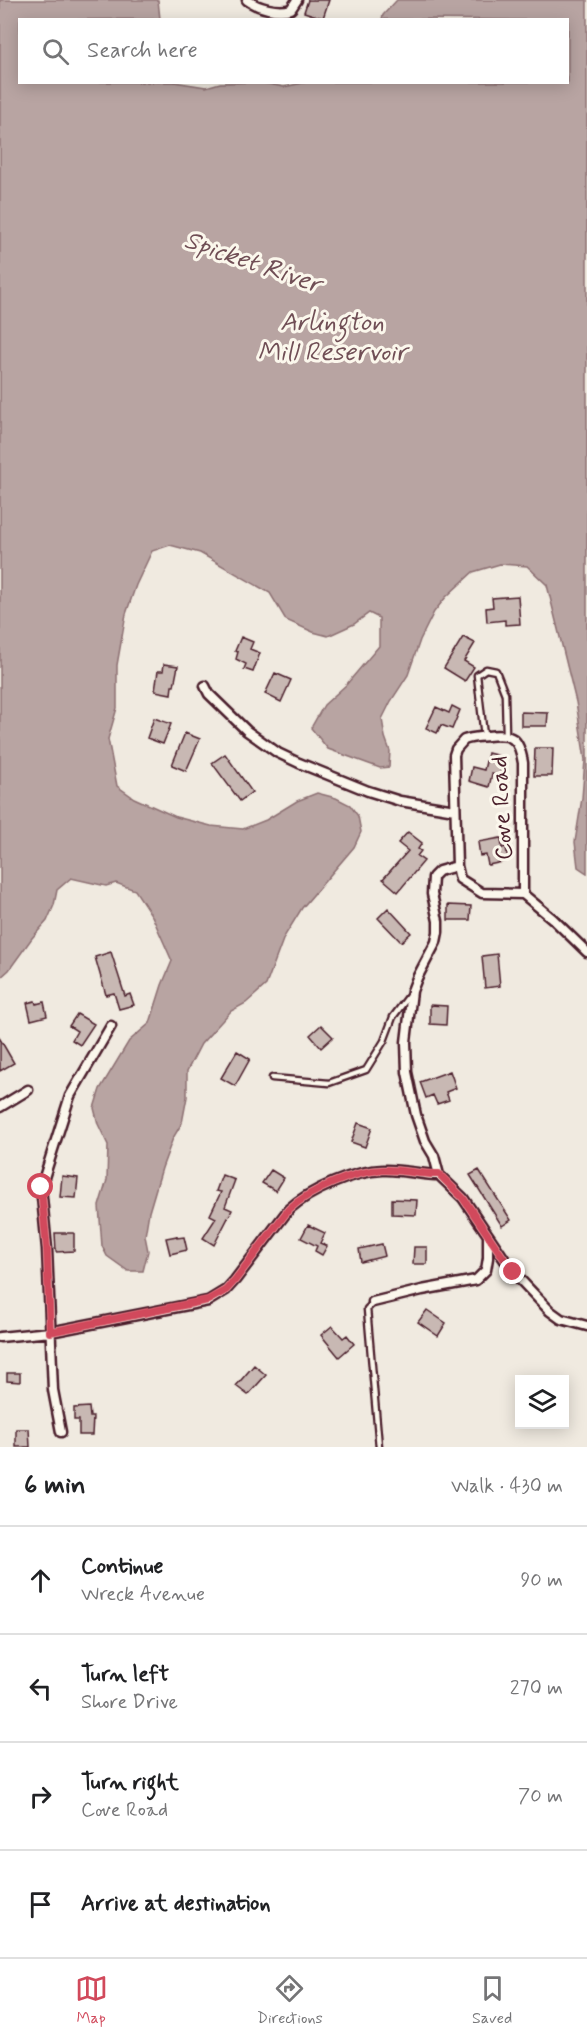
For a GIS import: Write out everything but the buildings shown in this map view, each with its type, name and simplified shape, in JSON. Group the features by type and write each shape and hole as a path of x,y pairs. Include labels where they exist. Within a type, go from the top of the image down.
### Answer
{"street":[{"path":"247,0 253,4 284,11 291,9 297,0"},
{"name":"Cove Road","path":"205,686 209,694 247,731 278,753 298,763 368,791 400,801 455,810"},
{"name":"Cove Road","path":"523,894 523,763 518,745 506,734 464,740 456,749 457,866 439,871 433,878 432,894 438,932 436,942 412,991 406,1042 407,1072 416,1114 439,1174 463,1198 513,1272 550,1311 561,1319 587,1326"},
{"path":"457,866 460,879 478,891 523,894 587,952"},
{"path":"61,1432 53,1390 47,1249 41,1187 70,1096 111,1026"},
{"path":"0,1107 28,1090"},
{"path":"0,1337 50,1332 208,1300 226,1290 289,1209 298,1201 357,1174 381,1170 439,1174"},
{"path":"373,1302 476,1280 486,1270 488,1237"}],"lane":[{"path":"484,736 477,675 486,669 496,671 505,694 506,734"},
{"path":"272,1078 329,1083 366,1070 384,1041 393,1017 412,991"},
{"path":"373,1302 367,1309 379,1447"}],"water":[{"name":"Arlington Mill Reservoir","path":"0,0 158,0 160,18 18,18 18,84 187,84 206,87 216,84 268,84 284,87 298,84 569,84 569,18 382,18 397,0 587,0 587,873 578,867 575,842 585,760 576,702 547,585 527,566 500,564 473,572 446,597 434,612 420,640 408,675 382,719 390,751 389,767 380,768 328,749 311,728 324,705 346,685 379,646 379,618 369,613 354,624 328,636 313,632 286,620 270,593 200,553 170,545 152,551 136,585 126,614 117,665 117,708 108,739 117,786 134,798 176,817 211,826 243,829 266,820 297,801 317,793 350,805 358,816 361,832 354,847 302,908 284,937 266,985 246,1003 231,1011 201,1044 187,1071 187,1097 182,1123 173,1138 149,1212 145,1236 148,1251 143,1271 128,1271 107,1256 102,1246 99,1206 107,1180 108,1145 98,1124 94,1108 100,1089 129,1041 150,1023 172,961 152,916 135,890 116,883 106,886 71,878 57,890 47,921 9,970 0,978"}],"route":[{"path":"41,1187 47,1249 50,1332 126,1318 217,1296 235,1280 264,1240 298,1201 357,1174 381,1170 439,1174 463,1198 513,1272"}],"water label":[{"name":"Spicket River","path":"253,261"}]}
